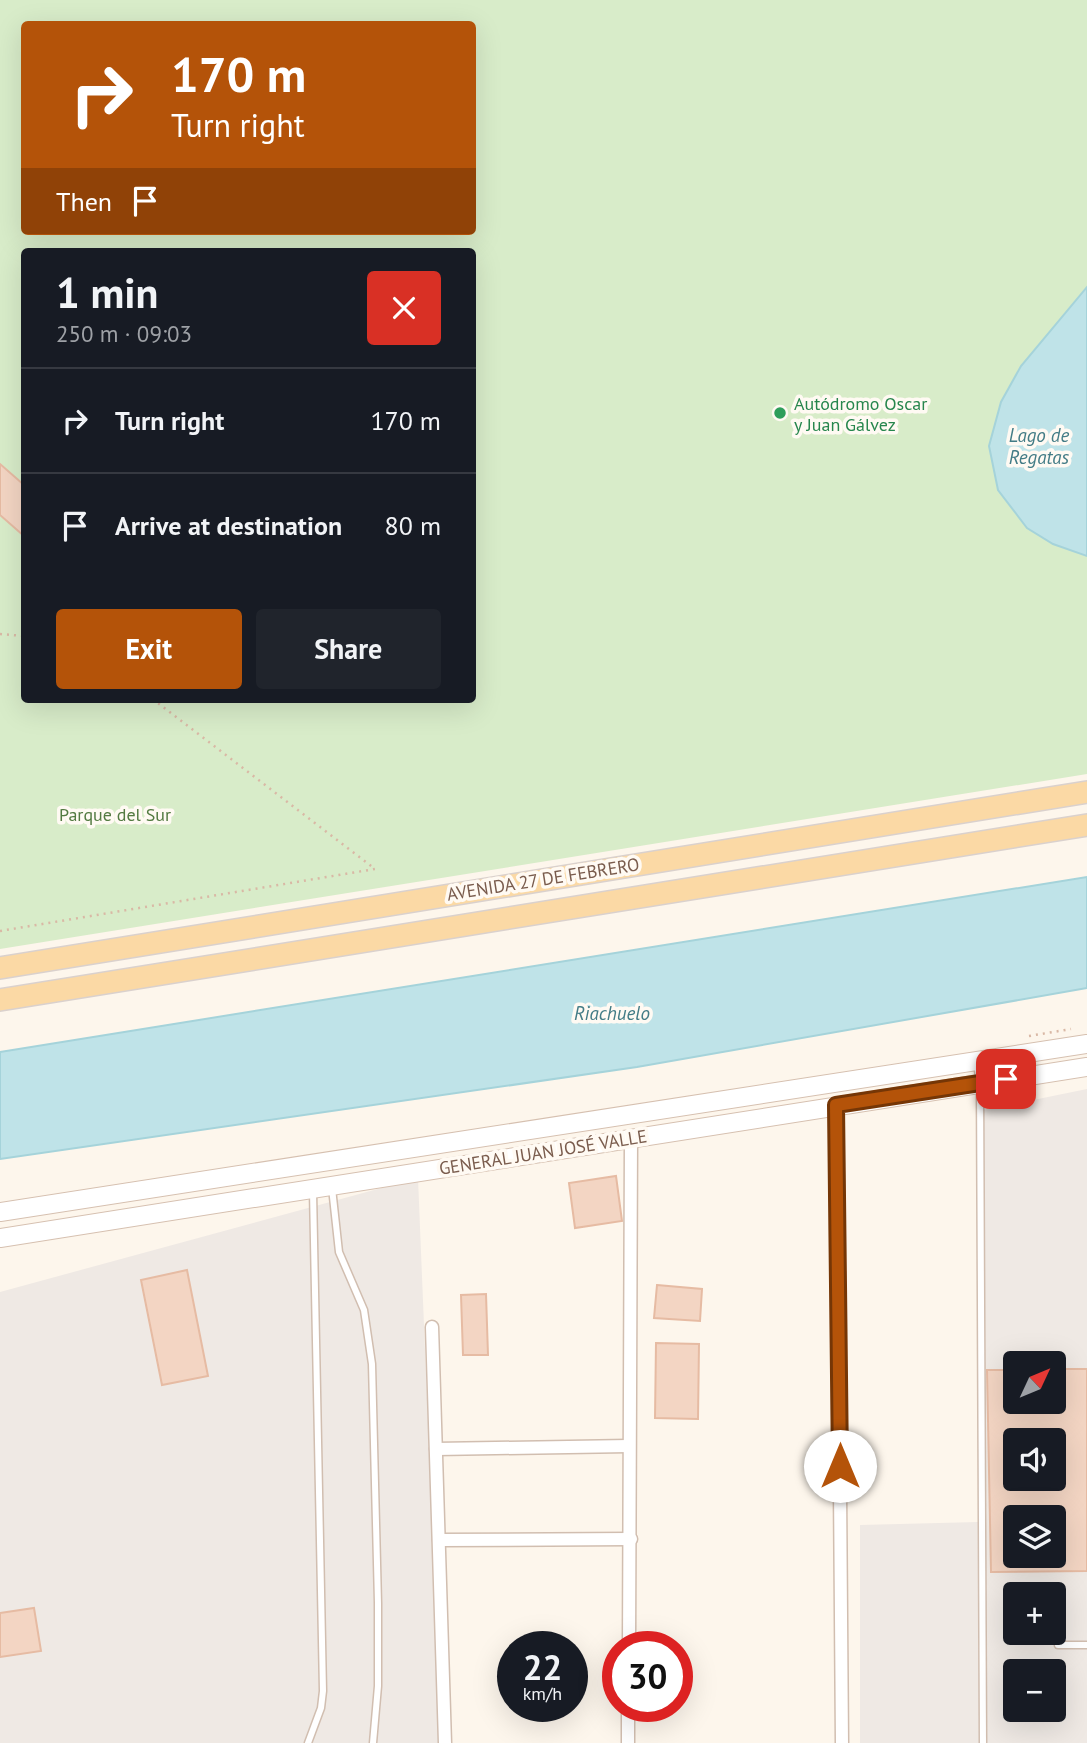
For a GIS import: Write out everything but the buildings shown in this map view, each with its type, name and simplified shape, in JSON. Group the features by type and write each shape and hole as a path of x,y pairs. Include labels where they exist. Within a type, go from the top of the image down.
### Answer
{"main road":[{"name":"AVENIDA 27 DE FEBRERO","path":"0,968 1087,792"},
{"name":"AVENIDA 27 DE FEBRERO","path":"0,1000 1087,825"},
{"name":"GENERAL JUAN JOSÉ VALLE","path":"0,1212 1087,1044"},
{"name":"GENERAL JUAN JOSÉ VALLE","path":"0,1238 1087,1066"}],"street":[{"path":"836,1105 842,1743"},
{"path":"629,1631 631,1138"},
{"path":"432,1327 445,1743"},
{"path":"436,1449 629,1446"},
{"path":"439,1540 631,1539"},
{"path":"628,1722 628,1743"}],"lane":[{"path":"976,1062 980,1083 983,1743"},
{"path":"331,1186 339,1252 364,1310 372,1364 379,1603 378,1686 373,1742"},
{"path":"308,1743 321,1708 323,1691 313,1189"},
{"path":"1066,1645 1087,1645"}],"path":[{"path":"0,634 21,636"},
{"path":"0,931 375,869 158,703"}],"shaded area":[{"path":"1087,1089 1087,1743 860,1743 860,1525 978,1522 979,1111"},
{"path":"418,1178 441,1743 0,1743 0,1292"}],"green space":[{"name":"Autódromo Oscar y Juan Gálvez","path":"0,0 1087,0 1087,774 0,949"}],"water":[{"name":"Lago de Regatas","path":"1087,287 1087,556 1053,544 1027,528 998,490 989,446 1001,402 1021,366"},
{"name":"Riachuelo","path":"1087,877 1087,988 637,1067 0,1159 0,1052"}],"place":[{"name":"Autódromo Oscar y Juan Gálvez","path":"780,413"}],"route":[{"path":"840,1466 836,1105 1006,1079"}],"park label":[{"name":"Parque del Sur","path":"115,814"}]}
